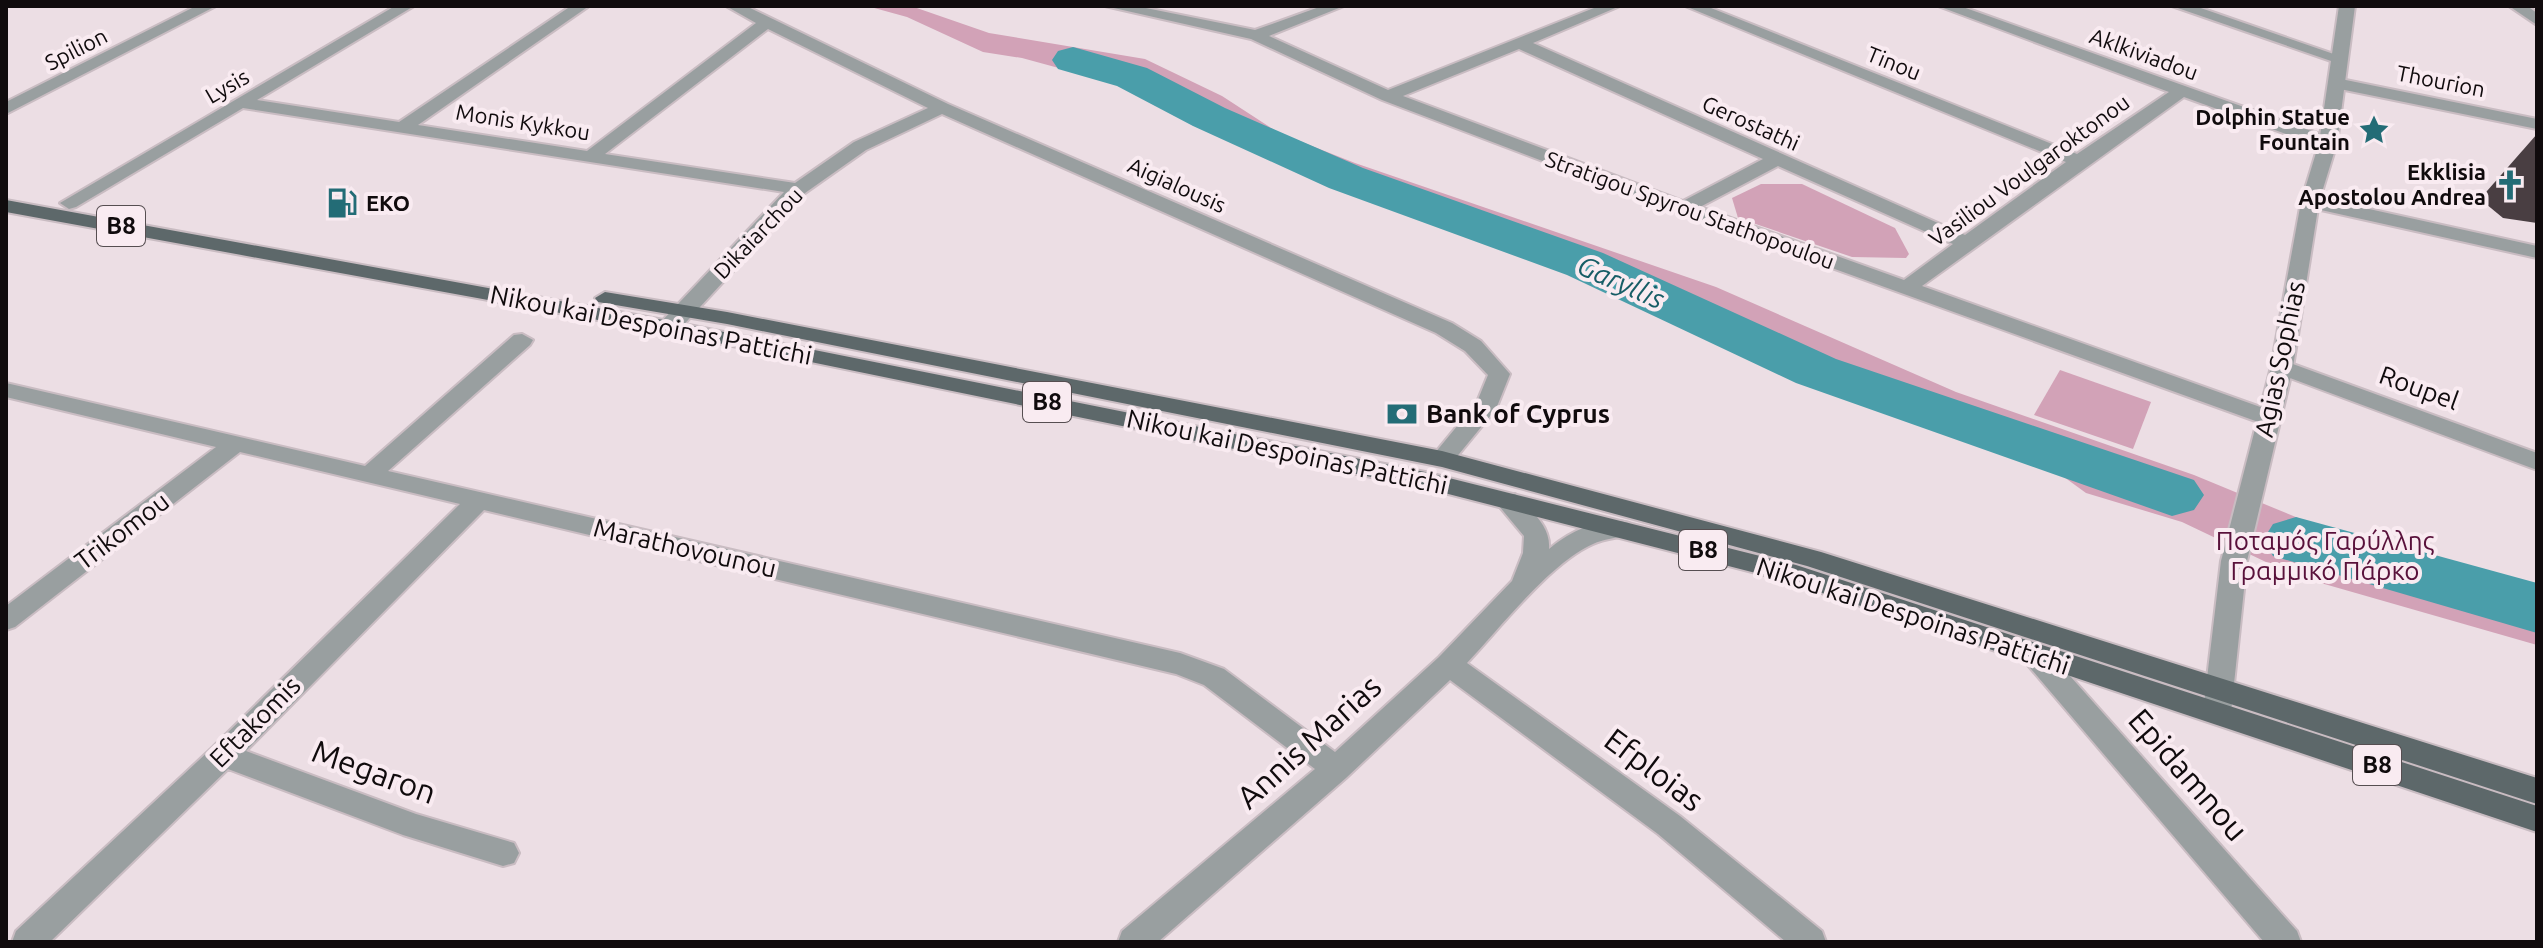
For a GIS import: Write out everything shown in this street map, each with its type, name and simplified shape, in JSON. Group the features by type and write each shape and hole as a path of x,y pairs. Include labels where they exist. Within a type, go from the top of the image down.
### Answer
{"main road":[{"name":"Nikou kai Despoinas Pattichi","path":"6,192 1442,459 1812,558 2218,701 2537,819"},
{"name":"Nikou kai Despoinas Pattichi","path":"6,206 676,319 1506,500 1591,528"},
{"path":"1579,494 1592,508 1591,528"},
{"name":"Nikou kai Despoinas Pattichi","path":"1620,529 1787,572 2036,656 2218,701 2537,791"}],"street":[{"name":"Spilion","path":"6,109 208,6"},
{"name":"Lysis","path":"69,203 406,6"},
{"path":"405,126 581,6"},
{"name":"Aigialousis","path":"734,6 765,24 942,108 1444,328 1473,346 1499,374 1488,404 1442,459"},
{"name":"Stratigou Spyrou Stathopoulou","path":"1113,6 1256,35 1323,69 1388,96 1684,208 2269,418"},
{"path":"1256,35 1336,6"},
{"path":"1388,96 1612,6"},
{"name":"Tinou","path":"1693,6 2079,161"},
{"name":"Aklkiviadou","path":"1946,6 2328,143"},
{"path":"2180,6 2340,59"},
{"name":"Agias Sophias","path":"2218,701 2234,561 2282,367 2310,202 2328,143 2347,6"},
{"path":"2517,6 2537,20"},
{"path":"590,157 765,24"},
{"name":"Gerostathi","path":"1517,42 1966,243"},
{"name":"Thourion","path":"2336,83 2537,124"},
{"name":"Vasiliou Voulgaroktonou","path":"1905,289 2079,161 2181,91"},
{"name":"Monis Kykkou","path":"241,103 798,189"},
{"name":"Dikaiarchou","path":"676,319 798,189 860,146 942,108"},
{"path":"1684,208 1775,160"},
{"path":"2310,202 2537,252"},
{"path":"370,474 522,340"},
{"name":"Roupel","path":"2282,367 2537,462"},
{"name":"Marathovounou","path":"6,390 1180,664 1214,677 1336,769"},
{"name":"Trikomou","path":"6,620 238,442"},
{"name":"Eftakomis","path":"28,942 223,755 479,500"},
{"name":"Annis Marias","path":"1506,500 1534,530 1539,549 1523,586"},
{"name":"Annis Marias","path":"1134,942 1336,769 1449,664 1523,586 1568,547 1591,528 1620,529"},
{"name":"Epidamnou","path":"2036,656 2285,942"},
{"name":"Efploias","path":"1449,664 1669,825 1799,938"},
{"name":"Megaron","path":"223,755 414,826 503,853"}],"green space":[{"name":"Ποταμός Γαρύλλης Γραμμικό Πάρκο","path":"867,6 911,6 989,33 1145,59 1222,96 1279,133 1355,163 1716,287 1956,392 2194,475 2303,520 2537,594 2537,645 2293,575 2182,522 2086,493 2053,469 1682,325 1546,263 1209,126 1192,113 1121,85 1022,58 983,52 907,17"},
{"path":"1761,184 1802,184 1895,228 1909,254 1906,258 1852,257 1738,218 1732,198"},
{"path":"2060,370 2151,402 2133,449 2034,415"}],"building":[{"name":"Ekklisia Apostolou Andrea","path":"2537,134 2537,223 2503,218 2480,199"}],"waterway":[{"name":"Garyllis","path":"1073,60 1132,77 1209,117 1346,178 1585,264 1816,371 2172,495"},
{"name":"Garyllis","path":"2296,540 2537,608"}],"place":[{"name":"Dolphin Statue Fountain","path":"2374,130"},
{"name":"Ekklisia Apostolou Andrea","path":"2510,185"},
{"name":"EKO","path":"342,203"},
{"name":"Bank of Cyprus","path":"1402,414"}]}
